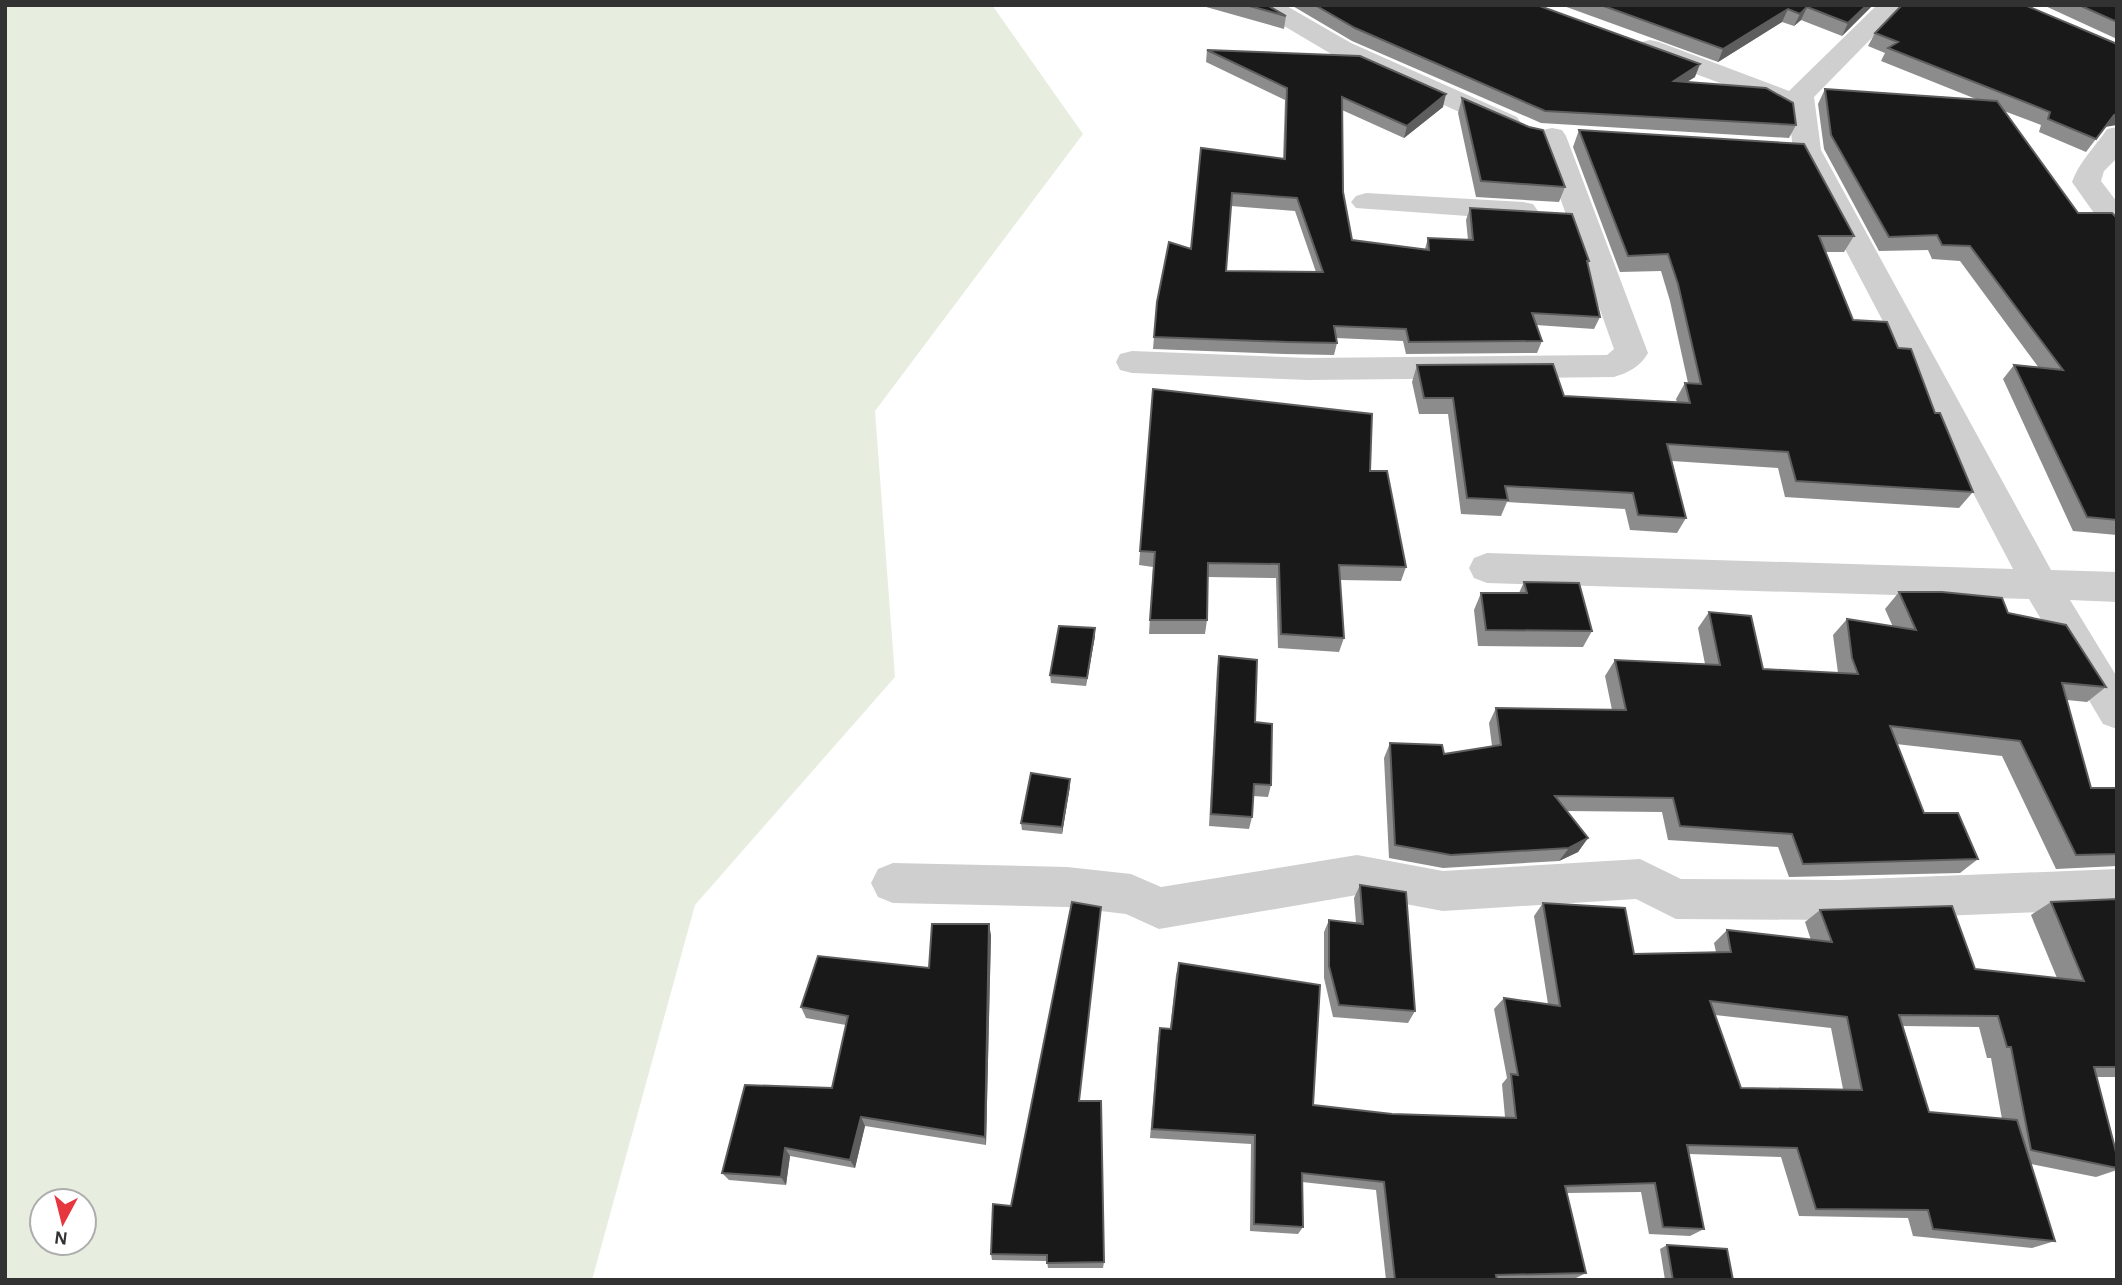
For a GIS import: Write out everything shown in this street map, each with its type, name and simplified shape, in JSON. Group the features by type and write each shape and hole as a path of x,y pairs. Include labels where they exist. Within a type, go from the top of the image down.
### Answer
{"street":[{"path":"1132,362 1308,369 1614,366 1632,353 1581,215 1564,136 1535,134 1498,120 1365,60 1266,5"},
{"path":"1892,5 1800,95 1794,149 2041,586 2117,712"},
{"path":"1624,38 1771,92 1800,109"},
{"path":"2117,135 2104,156 2091,168 2086,182 2117,223"},
{"path":"1366,202 1581,215"},
{"path":"1487,568 2117,587"},
{"path":"893,883 1067,887 1131,894 1159,908 1357,875 1443,891 1640,879 1676,899 1840,900 2117,890"}],"shaded area":[{"path":"5,5 992,5 1083,134 875,411 895,677 695,905 592,1280 5,1280"}],"building":[{"path":"1246,5 1267,5 1286,16"},
{"path":"1315,5 1537,5 1700,64 1674,81 1766,88 1793,103 1796,125 1545,111 1355,28"},
{"path":"1601,5 1867,5 1848,23 1807,7 1800,14 1788,9 1723,49"},
{"path":"1902,5 2025,5 2117,44 2117,114 2096,139 2048,119 2050,112 1888,48 1898,42 1875,33"},
{"path":"2079,5 2117,5 2117,22"},
{"path":"1207,50 1360,56 1446,94 1407,126 1342,97 1343,192 1352,240 1429,250 1428,238 1473,240 1470,208 1572,214 1589,261 1600,317 1532,313 1542,341 1409,342 1406,329 1334,326 1337,343 1154,337 1157,302 1169,242 1191,249 1201,148 1285,159 1287,88","holes":["1232,193 1297,198 1323,272 1226,271"]},
{"path":"1825,89 1997,101 2078,213 2112,213 2117,218 2117,520 2087,517 2014,365 2063,370 1970,246 1942,245 1937,235 1889,237 1831,135"},
{"path":"1462,98 1529,127 1543,130 1565,187 1481,181"},
{"path":"1579,130 1804,144 1854,236 1819,236 1853,320 1887,322 1898,348 1911,349 1935,413 1940,413 1973,492 1796,481 1788,452 1667,444 1686,518 1638,515 1633,493 1505,486 1508,500 1467,498 1453,398 1424,398 1417,365 1553,364 1564,396 1690,403 1685,383 1701,384 1678,284 1668,254 1628,256"},
{"path":"1153,389 1372,414 1370,471 1387,471 1406,567 1339,565 1344,638 1281,634 1279,564 1208,563 1207,620 1150,620 1155,552 1140,551"},
{"path":"1524,582 1579,583 1592,631 1486,630 1481,593 1527,593"},
{"path":"1899,592 1942,592 2002,598 2008,613 2066,625 2106,687 2062,683 2091,788 2117,788 2117,854 2076,855 2020,741 1890,726 1924,813 1958,813 1978,859 1803,864 1792,834 1680,826 1673,798 1555,796 1588,838 1569,848 1451,855 1395,845 1390,743 1442,745 1444,754 1501,745 1496,708 1626,710 1615,660 1720,665 1709,612 1751,616 1763,669 1858,674 1852,658 1847,619 1916,630"},
{"path":"1059,626 1095,628 1087,678 1050,675"},
{"path":"1219,656 1257,660 1255,722 1272,724 1271,785 1254,784 1252,817 1211,814"},
{"path":"1031,773 1070,779 1062,827 1021,823"},
{"path":"1360,885 1406,892 1415,1011 1339,1005 1329,966 1329,920 1363,924"},
{"path":"2117,899 2117,1067 2094,1067 2117,1156 2117,1168 2031,1150 2011,1047 2007,1047 1998,1016 1899,1015 1929,1112 2017,1120 2055,1241 1933,1229 1928,1210 1816,1209 1797,1148 1687,1145 1704,1229 1663,1227 1655,1183 1565,1186 1586,1273 1496,1275 1497,1280 1395,1280 1384,1182 1302,1173 1303,1227 1254,1224 1255,1135 1152,1129 1160,1028 1171,1029 1179,963 1320,985 1313,1105 1392,1114 1516,1118 1511,1074 1518,1075 1504,998 1560,1006 1543,903 1625,908 1634,954 1731,952 1727,930 1832,942 1820,910 1952,906 1975,969 2084,981 2051,902","holes":["1710,1001 1847,1017 1862,1090 1741,1088"]},
{"path":"1072,902 1101,907 1079,1101 1101,1101 1104,1262 1047,1263 1047,1255 991,1254 993,1204 1011,1206"},
{"path":"932,924 989,924 985,1137 861,1117 850,1160 785,1148 781,1177 722,1173 745,1085 832,1088 848,1016 801,1007 818,956 929,968"},
{"path":"1667,1245 1727,1249 1733,1280 1673,1280"}]}
